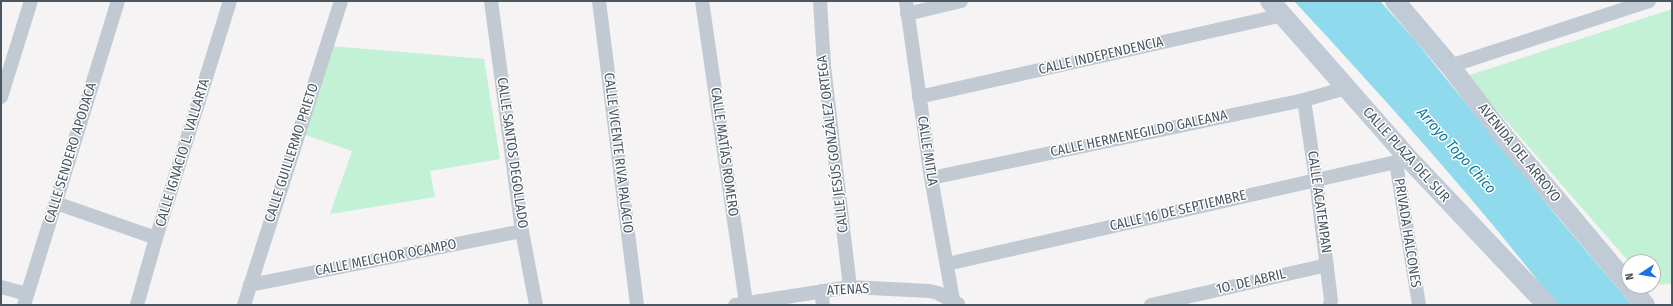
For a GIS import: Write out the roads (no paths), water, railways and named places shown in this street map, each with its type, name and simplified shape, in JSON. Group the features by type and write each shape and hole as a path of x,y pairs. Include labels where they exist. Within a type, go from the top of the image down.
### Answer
{"street":[{"path":"1,97 31,1"},
{"name":"CALLE SENDERO APODACA","path":"26,300 118,1"},
{"name":"CALLE IGNACIO L. VALLARTA","path":"137,305 156,238 230,1"},
{"name":"CALLE GUILLERMO PRIETO","path":"244,305 341,1"},
{"name":"CALLE SANTOS DEGOLLADO","path":"491,1 522,231 536,305"},
{"name":"CALLE VICENTE RIVA PALACIO","path":"599,1 637,305"},
{"name":"CALLE MATÍAS ROMERO","path":"702,1 740,304"},
{"name":"CALLE JESÚS GONZÁLEZ ORTEGA","path":"820,1 824,66 850,286"},
{"path":"906,7 961,1"},
{"name":"AVENIDA DEL ARROYO","path":"1395,1 1450,66 1505,138 1645,305"},
{"path":"1450,66 1649,1"},
{"name":"CALLE MITLA","path":"906,7 931,178 956,303"},
{"name":"CALLE INDEPENDENCIA","path":"919,97 1277,8"},
{"name":"CALLE PLAZA DEL SUR","path":"1277,8 1346,88 1402,160 1546,305"},
{"name":"CALLE HERMENEGILDO GALEANA","path":"931,178 1304,100 1346,88"},
{"name":"CALLE ACATEMPAN","path":"1304,100 1327,265 1330,305"},
{"name":"CALLE 16 DE SEPTIEMBRE","path":"947,264 1402,160"},
{"name":"PRIVADA HALCONES","path":"1402,160 1419,305"},
{"path":"56,203 156,238"},
{"name":"CALLE MELCHOR OCAMPO","path":"250,285 522,231"},
{"name":"1O. DE ABRIL","path":"1151,305 1327,265"},
{"path":"1,286 26,300"},
{"name":"ATENAS","path":"740,304 822,298 850,286 929,291 956,303"},
{"path":"929,291 930,305"}],"water":[{"name":"Arroyo Topo Chico","path":"1294,1 1380,1 1414,39 1560,220 1621,292 1621,294 1632,305 1557,305 1462,188"}]}
